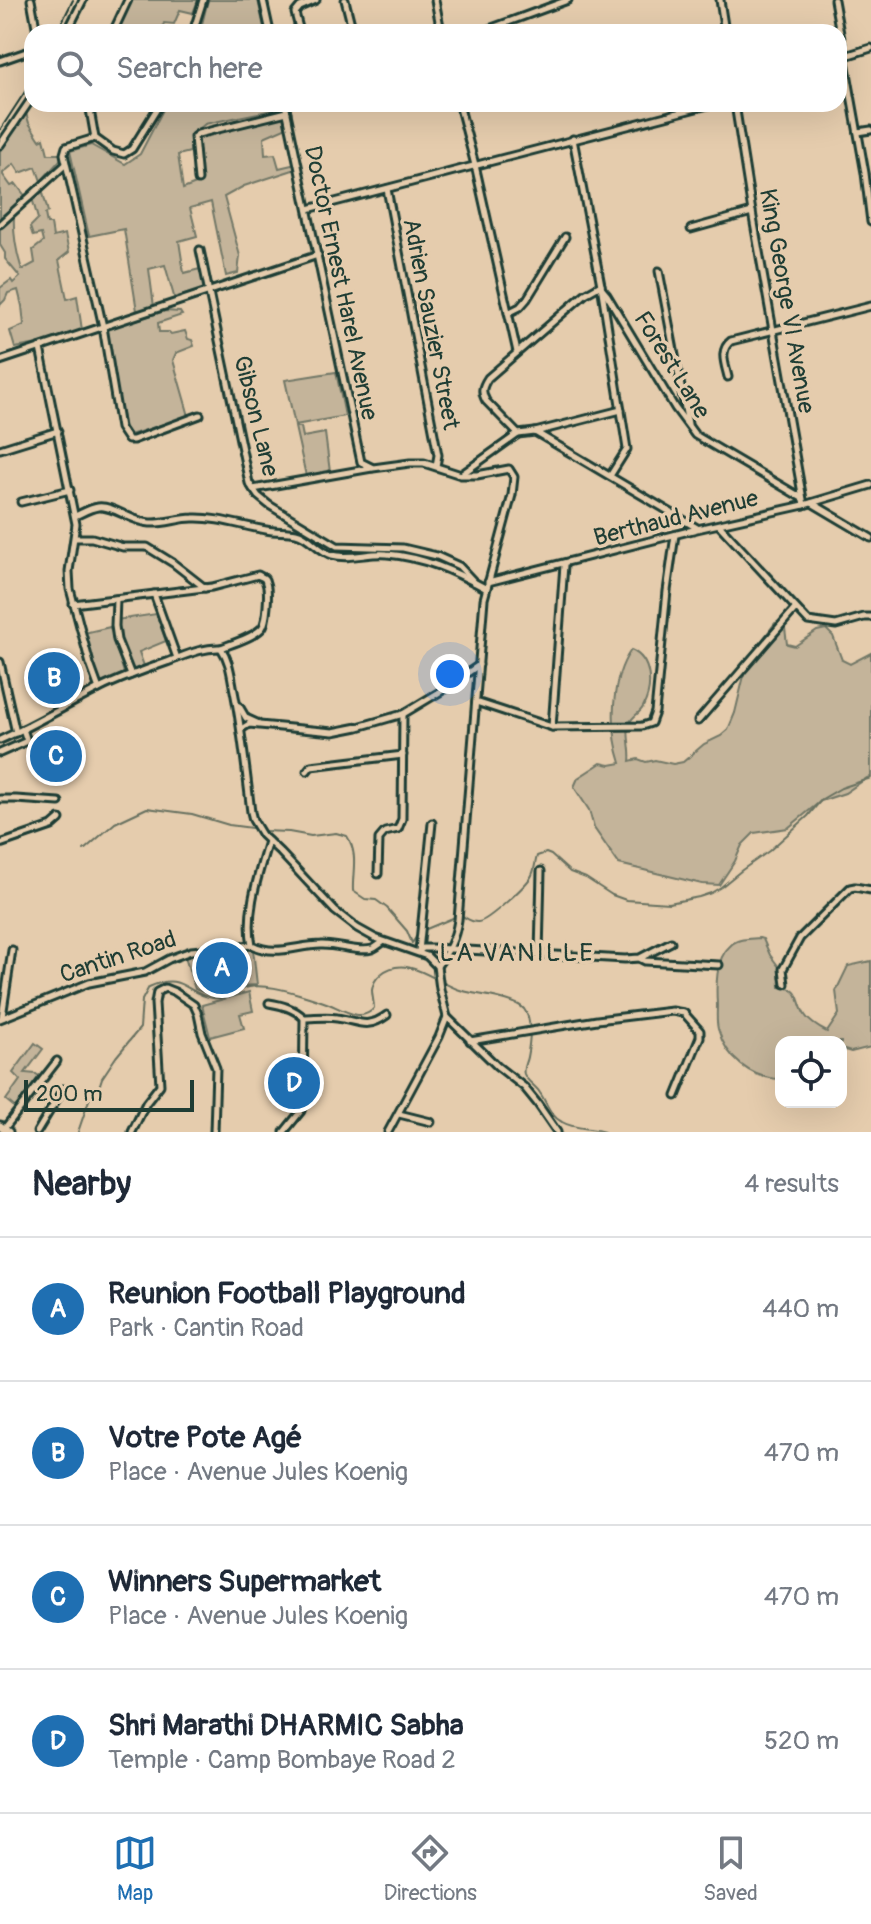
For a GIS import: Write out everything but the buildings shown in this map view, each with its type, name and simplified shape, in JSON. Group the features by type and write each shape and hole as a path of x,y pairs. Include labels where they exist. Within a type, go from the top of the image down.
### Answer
{"street":[{"path":"31,0 36,24"},
{"path":"71,24 83,0"},
{"path":"117,24 128,0"},
{"path":"196,24 203,0"},
{"path":"263,0 268,24"},
{"path":"298,24 295,13 300,7 316,0"},
{"path":"345,0 351,24"},
{"path":"435,0 440,24"},
{"path":"503,24 568,0"},
{"path":"720,0 724,24"},
{"path":"834,0 837,24"},
{"path":"847,55 871,48"},
{"path":"0,61 24,53"},
{"path":"847,80 868,172 871,222"},
{"path":"0,145 24,110"},
{"path":"90,112 95,138 113,151 124,154 132,149 155,112"},
{"path":"198,180 194,137 287,112"},
{"name":"Doctor Ernest Harel Avenue","path":"287,112 359,456 361,462 370,467"},
{"path":"461,112 517,352"},
{"path":"308,209 680,112"},
{"name":"King George VI Avenue","path":"736,112 804,502"},
{"path":"858,132 871,130"},
{"path":"95,138 66,147 64,154 103,327 120,428 128,440 133,440 200,415"},
{"path":"573,139 602,287 627,449 610,476"},
{"path":"0,224 66,164"},
{"name":"Adrien Sauzier Street","path":"387,189 438,455 436,466"},
{"path":"691,229 752,212"},
{"path":"508,313 527,299 565,237"},
{"name":"Gibson Lane","path":"200,250 249,483 258,496 337,546 403,548 437,556 459,566 474,582"},
{"path":"0,361 318,255"},
{"path":"659,271 689,428"},
{"path":"518,434 486,401 482,389 488,378 585,294 602,287"},
{"name":"Forest Lane","path":"602,287 675,408 695,435 804,502"},
{"path":"728,377 723,353 731,341 871,306"},
{"path":"40,348 75,516 70,589 99,689"},
{"path":"461,475 518,434 621,410"},
{"path":"0,449 58,431"},
{"path":"535,432 697,529"},
{"path":"253,489 370,467 410,463 436,466 461,475 509,469 514,477 487,586 458,920 455,939 438,969 438,982 447,1017 497,1066 524,1087 557,1132"},
{"name":"Berthaud Avenue","path":"487,586 697,529 804,502 812,503 871,485"},
{"path":"21,502 70,490"},
{"path":"812,503 871,538"},
{"path":"75,516 96,507 150,523 191,518 292,532 303,535 332,555 387,554 406,557 430,562 487,586"},
{"path":"719,525 808,621 836,625 871,617"},
{"path":"476,702 552,727 642,726 651,723 655,712 675,535"},
{"path":"75,538 92,538 123,547 147,547 205,588"},
{"path":"552,727 564,564"},
{"path":"0,740 131,675 244,639 263,627 266,621 267,585 265,579 258,575 205,588 73,604"},
{"path":"154,594 177,658"},
{"path":"116,599 117,640 131,675"},
{"path":"698,721 795,609"},
{"path":"221,648 228,663 236,701 253,820 262,835 335,911 357,928 383,942 427,956 438,969"},
{"path":"0,662 16,733"},
{"path":"240,725 260,724 333,732 403,714 480,664"},
{"path":"236,701 244,715 260,724"},
{"path":"378,874 379,839 385,832 398,829 402,819 403,714"},
{"path":"240,725 249,719"},
{"path":"0,753 27,741 23,729"},
{"path":"307,771 311,766 403,755"},
{"path":"0,799 59,802"},
{"path":"0,844 52,826 60,819"},
{"path":"418,952 432,823"},
{"path":"252,945 249,932 252,910 268,841"},
{"path":"539,955 541,871"},
{"path":"785,984 783,969 800,938 850,888 871,890"},
{"name":"Cantin Road","path":"1,1019 89,983 145,972 191,951 252,945 262,950 276,951 320,945 361,950 374,948 383,942"},
{"path":"640,958 671,942"},
{"path":"418,952 423,948 640,958 645,961 719,965"},
{"path":"1,1019 12,950"},
{"path":"132,1132 146,1103 160,1085 155,1003 157,992 165,988 194,1005 198,1014 216,1068 214,1132"},
{"path":"269,1003 282,1005 304,1018 303,1103 301,1111 284,1132"},
{"path":"470,1041 597,1020 672,1011 684,1013 700,1031 676,1096"},
{"path":"304,1018 335,1017 362,1025 387,1015"},
{"path":"388,1132 447,1017"},
{"path":"4,1129 57,1061"},
{"path":"37,1132 63,1089"},
{"path":"399,1114 431,1122"}],"shaded area":[{"path":"132,0 198,0 193,13 180,10 174,24 121,24"},
{"path":"208,0 258,0 263,24 202,24"},
{"path":"162,112 263,112 205,124 190,137 190,152 178,155 183,189 201,182 196,138 285,114 287,127 264,137 265,155 275,154 279,168 296,164 296,169 244,186 224,197 240,256 238,273 226,276 211,202 190,208 197,236 179,241 184,273 200,269 204,289 175,300 165,265 149,269 154,307 137,311 124,229 89,236 70,151 91,145 125,164 140,154"},
{"path":"26,113 40,140 44,138 48,154 60,154 61,159 41,181 36,167 20,173 14,164 3,173 11,186 16,184 26,197 0,220 0,147"},
{"path":"42,189 48,212 45,214 47,224 51,224 53,237 65,234 69,252 59,260 67,299 77,296 82,330 15,348 10,331 24,325 18,290 8,293 0,305 0,288 20,277 5,259 0,245 0,229 14,216 15,243 22,270 35,263 33,250 43,242 41,234 33,236 30,227 38,219 32,198"},
{"path":"165,311 180,312 182,315 158,323 159,332 171,334 185,331 194,346 176,353 173,360 189,416 130,435 125,428 106,329"},
{"path":"336,372 345,416 295,425 285,380"},
{"path":"295,427 301,427 303,437 325,433 330,472 306,476"},
{"path":"156,614 166,641 139,652 144,666 131,671 118,638 116,620"},
{"path":"784,620 787,644 795,646 817,631 826,629 833,636 842,660 850,664 871,653 871,777 845,793 821,801 788,828 754,833 742,845 719,885 702,884 619,864 594,828 589,810 574,787 578,778 601,763 621,763 615,736 614,705 619,676 631,650 647,667 649,683 643,707 629,726 630,761 655,760 673,764 683,762 704,744 728,730 748,659 775,623"},
{"path":"110,627 124,673 99,686 84,633"},
{"path":"743,939 763,939 779,967 780,987 792,990 807,1018 827,1032 839,1014 836,991 848,966 871,961 871,1047 847,1051 847,1036 775,1036 775,1078 741,1065 727,1049 717,1026 717,982 725,952 733,943"},
{"path":"246,947 253,949 257,985 239,986 210,995 195,989 185,957 192,953"},
{"path":"249,992 253,1011 240,1014 244,1028 210,1037 202,1005"},
{"path":"35,1043 43,1049 25,1073 42,1078 18,1110 6,1100 20,1080 13,1073"}],"waterway":[{"path":"424,930 460,915 473,922 483,920 523,886 532,875 537,856 546,853 570,872 626,900 669,903 711,893 769,851 822,799 841,788 871,778"},
{"path":"84,850 115,823 147,808 192,814 252,828"},
{"path":"264,831 347,836 354,856 353,891 387,908 407,931 412,943 419,933"},
{"path":"78,1132 89,1100 102,1078 140,1028 142,1000 149,987 177,982 213,998 249,987 268,987 364,1015 374,1008 372,990 376,979 391,968 400,967 420,971 460,990 504,999 524,1009 530,1032 523,1070 525,1077 558,1119 572,1126 604,1132"}],"tram line":[{"path":"61,24 73,0"},
{"path":"0,130 24,93"}],"place":[{"name":"Votre Pote Agé","path":"54,678"},
{"name":"Winners Supermarket","path":"56,756"},
{"name":"Reunion Football Playground","path":"222,968"},
{"name":"Shri Marathi DHARMIC Sabha","path":"294,1083"}],"district":[{"name":"LA VANILLE","path":"517,953"}]}
